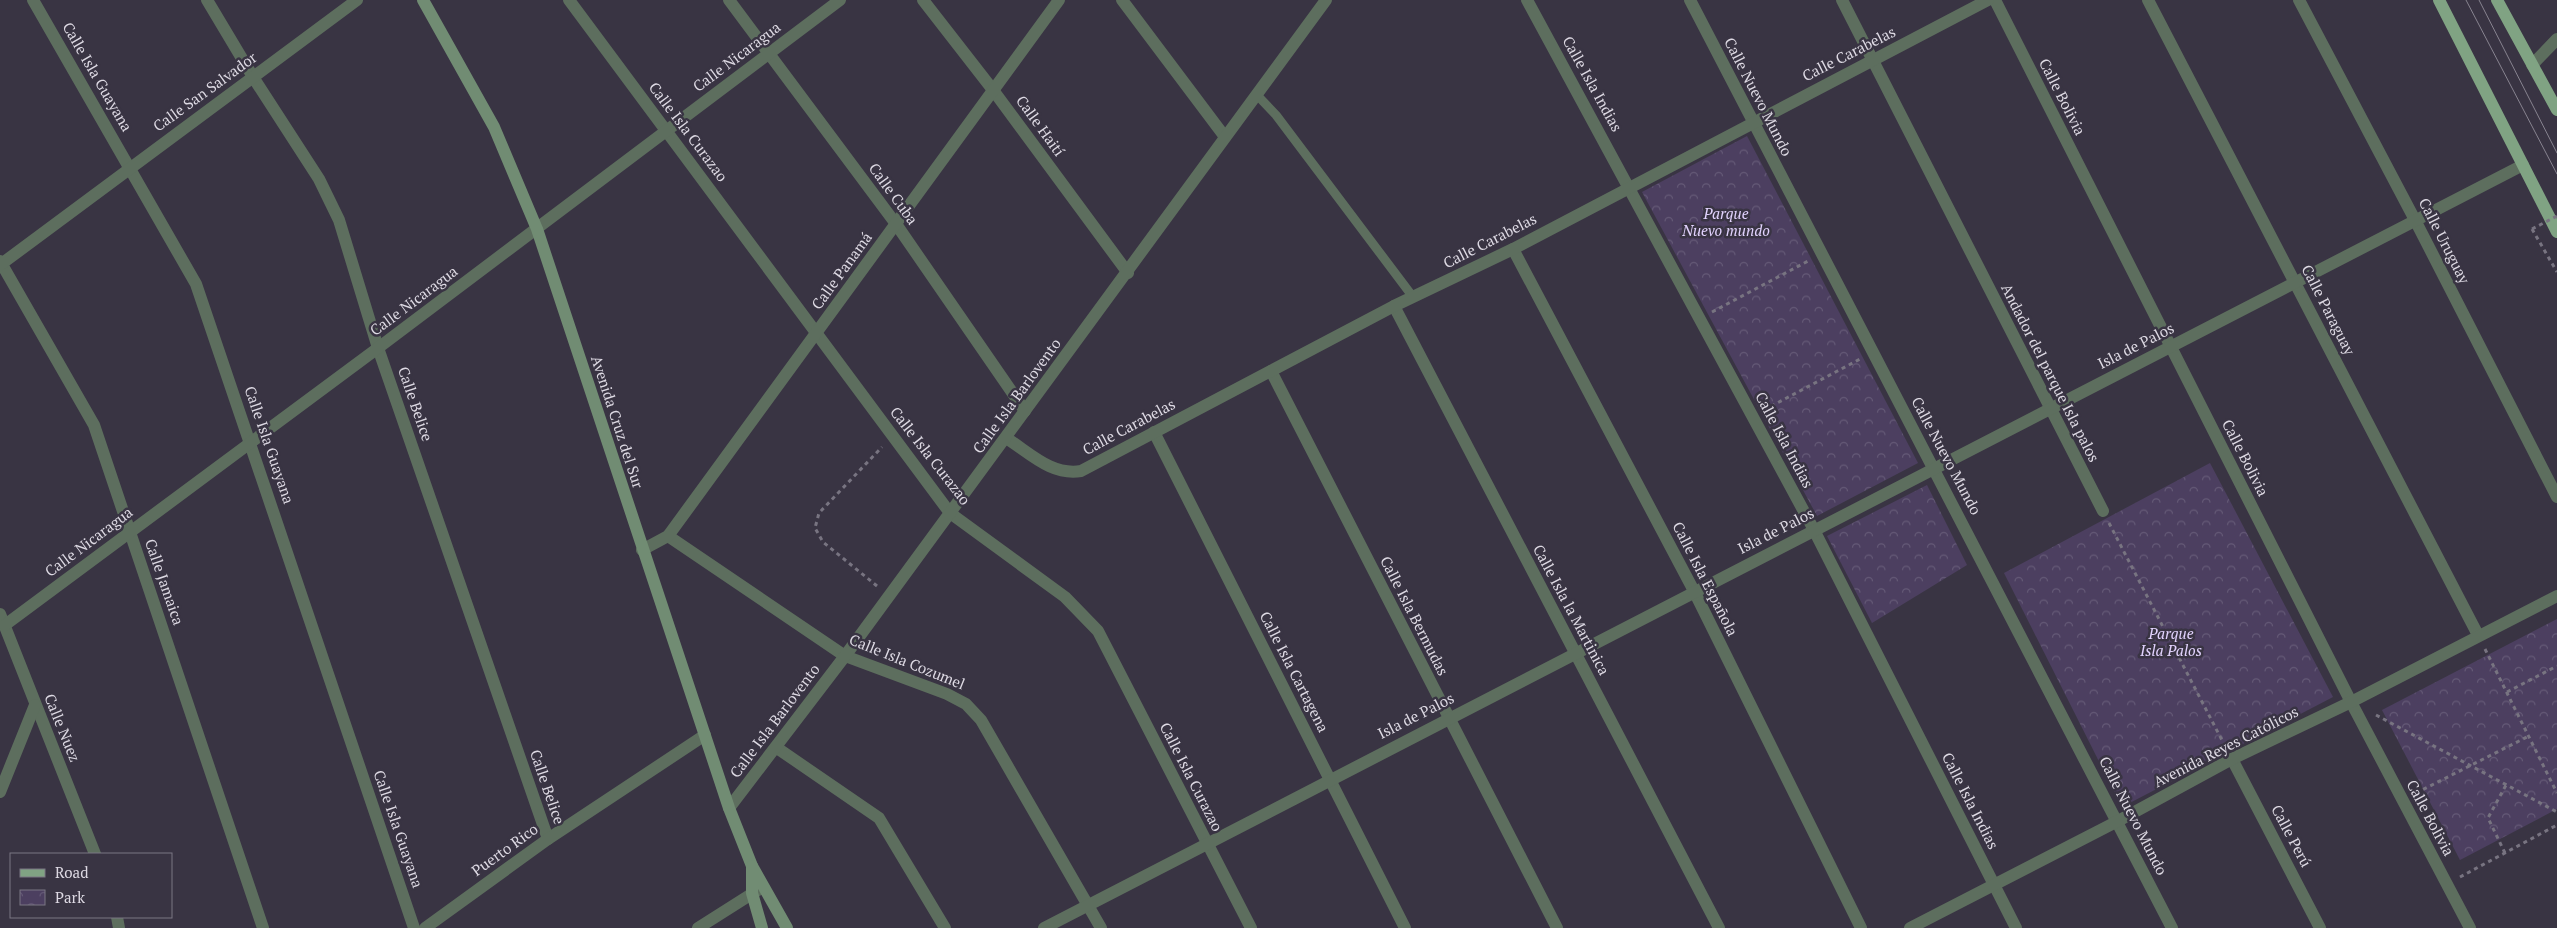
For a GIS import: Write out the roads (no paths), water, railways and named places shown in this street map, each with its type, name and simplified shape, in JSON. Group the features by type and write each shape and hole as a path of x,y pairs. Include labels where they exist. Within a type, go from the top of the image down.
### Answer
{"main road":[{"name":"Avenida Cruz del Sur","path":"423,0 494,127 537,229 729,808 752,866 765,885 787,928"},
{"path":"2440,0 2557,232"},
{"path":"2497,0 2557,110"},
{"name":"Avenida Cruz del Sur","path":"752,866 752,893 762,928"}],"street":[{"name":"Calle Isla Guayana","path":"34,0 131,166 196,284 251,440 414,928"},
{"name":"Calle Belice","path":"207,0 332,202 378,348 548,840"},
{"name":"Calle San Salvador","path":"0,263 357,0"},
{"name":"Calle Isla Curazao","path":"570,0 950,514 1064,597 1098,631 1251,928"},
{"name":"Calle Cuba","path":"729,0 896,224 1025,411"},
{"name":"Calle Nicaragua","path":"2,619 130,532 251,440 537,229 840,0"},
{"name":"Calle Haití","path":"923,0 993,90 1128,273"},
{"name":"Calle Panamá","path":"642,550 668,536 1059,0"},
{"path":"1122,0 1225,137"},
{"name":"Calle Isla Indias","path":"1527,0 1814,530 2016,928"},
{"name":"Calle Nuevo Mundo","path":"1690,0 2172,928"},
{"name":"Andador del parque Isla palos","path":"1842,0 2103,511"},
{"name":"Calle Carabelas","path":"1006,438 1050,468 1067,472 1080,471 1394,306 1513,249 1752,122 1988,0"},
{"name":"Calle Bolivia","path":"1995,0 2351,702 2470,928"},
{"name":"Calle Paraguay","path":"2148,0 2478,635"},
{"name":"Calle Uruguay","path":"2299,0 2415,220 2557,498"},
{"name":"Calle Isla Barlovento","path":"729,808 777,748 1128,273 1322,2"},
{"path":"2532,65 2557,39"},
{"name":"Isla de Palos","path":"1044,928 1447,718 2523,165"},
{"name":"Calle Isla Española","path":"1513,249 1694,591 1861,928"},
{"name":"Calle Jamaica","path":"0,263 94,425 263,928"},
{"name":"Calle Isla la Martinica","path":"1394,306 1719,928"},
{"name":"Calle Isla Bermudas","path":"1271,371 1447,718 1557,928"},
{"name":"Calle Isla Cartagena","path":"1154,432 1405,928"},
{"name":"Calle Isla Cozumel","path":"668,536 845,656 948,694 974,711 1101,928"},
{"name":"Avenida Reyes Católicos","path":"1910,928 2118,821 2232,759 2351,702 2557,596"},
{"name":"Calle Nuez","path":"2,619 95,853"},
{"path":"0,792 35,705"},
{"name":"Puerto Rico","path":"424,928 548,840 706,735"},
{"path":"777,748 879,818 945,928"},
{"name":"Calle Perú","path":"2232,759 2320,928"},
{"path":"698,928 765,885"}],"lane":[{"path":"1256,94 1276,116 1413,297"}],"tram line":[{"path":"2466,0 2557,174"},
{"path":"2479,0 2557,153"}],"park label":[{"name":"Parque Nuevo mundo","path":"1726,222"},
{"name":"Parque Isla Palos","path":"2171,642"}]}
